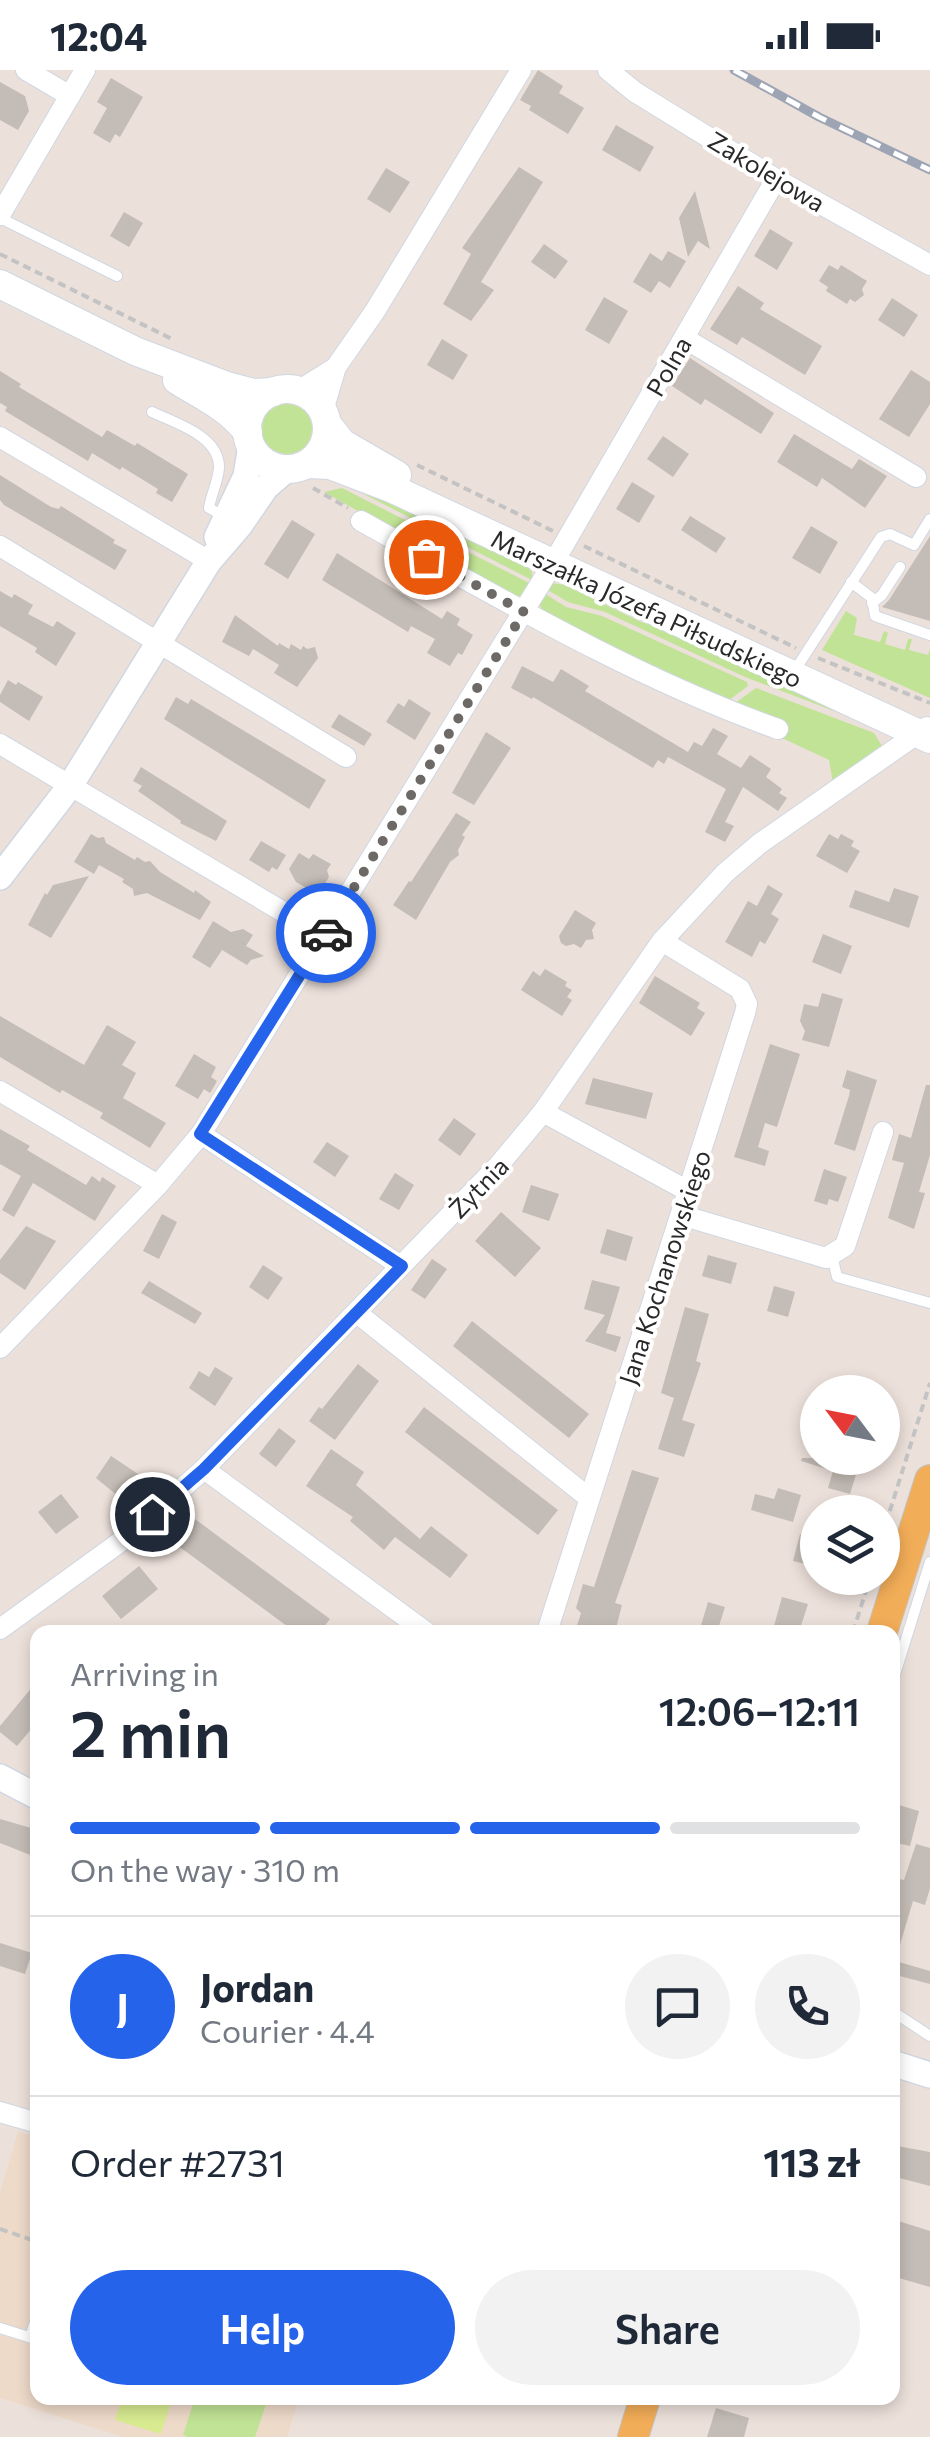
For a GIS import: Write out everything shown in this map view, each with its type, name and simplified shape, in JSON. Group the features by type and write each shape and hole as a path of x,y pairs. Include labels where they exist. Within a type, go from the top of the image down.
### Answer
{"main road":[{"path":"0,284 135,351 226,386 253,393 285,391 308,395 325,418 323,447 302,474 266,462 239,421 135,351"},
{"path":"249,439 254,408 285,391"},
{"name":"Marszałka Józefa Piłsudskiego","path":"325,418 335,437 358,453 927,729"},
{"name":"Marszałka Józefa Piłsudskiego","path":"302,474 330,465 560,552 801,660 927,729"},
{"path":"884,1625 930,1480"},
{"path":"633,2437 643,2405"}],"street":[{"path":"26,70 70,96"},
{"path":"0,217 85,70"},
{"path":"325,418 336,367 375,311 521,70"},
{"name":"Zakolejowa","path":"608,70 634,92 776,179 930,264"},
{"name":"Polna","path":"5,1336 158,1184 200,1134 524,612 776,179"},
{"path":"684,338 916,477"},
{"path":"285,391 336,367"},
{"path":"0,437 209,561"},
{"path":"0,877 70,786 209,561 246,476 249,439"},
{"path":"209,561 234,534 262,491 302,474"},
{"path":"361,521 524,612 723,709 778,729"},
{"path":"0,546 346,757"},
{"name":"Żytnia","path":"0,1629 114,1546 204,1469 521,1142 662,941 725,873 759,844 927,729"},
{"path":"0,744 324,936"},
{"name":"Jana Kochanowskiego","path":"548,1625 747,1004 735,985 662,941"},
{"path":"0,1090 158,1184"},
{"path":"543,1112 688,1191"},
{"path":"681,1215 826,1258 845,1246 883,1132"},
{"path":"200,1134 402,1266"},
{"path":"357,1313 590,1498"},
{"path":"204,1469 416,1625"},
{"path":"0,1777 30,1793"},
{"path":"900,2065 930,2074"},
{"path":"0,2112 30,2121"}],"lane":[{"path":"0,217 117,276"},
{"path":"152,412 200,436 213,448 219,468 209,508 226,518"},
{"path":"801,660 880,538 890,534 914,544 930,519"},
{"path":"872,602 882,595 900,567"},
{"path":"851,582 866,592 875,616 930,634"},
{"path":"832,1254 838,1277 930,1304"},
{"path":"900,1658 930,1562"},
{"path":"900,2016 930,2036"},
{"path":"0,2328 30,2337"}],"path":[{"path":"0,254 177,342"},
{"path":"406,460 560,552 801,660 930,703"},
{"path":"302,474 359,514 361,521"},
{"path":"895,1495 930,1383"},
{"path":"855,1625 865,1595"},
{"path":"0,2229 30,2239"}],"shaded area":[{"path":"18,2132 30,2135 30,2405 297,2405 287,2437 123,2437 0,2398 0,2192"}],"green space":[{"path":"287,404 304,412 312,429 304,446 287,454 270,446 262,429 270,412"},
{"path":"352,479 526,565 532,580 352,488"},
{"path":"342,488 531,584 526,594 514,598 324,492"},
{"path":"552,583 565,585 641,622 679,630 890,729 893,737 745,677 605,612 568,602 546,589"},
{"path":"544,593 566,607 602,616 747,682 748,686 725,703 543,613 539,602"},
{"path":"846,611 857,618 854,635 880,642 884,631 888,633 885,644 905,650 908,639 912,639 909,650 928,655 930,649 930,698 822,650"},
{"path":"756,688 874,733 884,749 833,783 829,760 780,737 731,706"},
{"path":"120,2405 170,2405 161,2434 115,2420"},
{"path":"193,2405 266,2405 255,2437 183,2435"}],"building":[{"path":"538,70 563,86 559,93 584,108 568,134 520,100"},
{"path":"111,78 143,97 120,137 115,134 110,143 93,133 107,108 97,102"},
{"path":"0,82 25,96 29,111 18,130 0,120"},
{"path":"616,125 654,147 640,172 602,150"},
{"path":"519,167 543,182 481,282 494,290 471,321 443,304 471,254 462,248"},
{"path":"386,168 410,182 390,213 367,199"},
{"path":"695,191 710,249 698,241 688,257 679,218"},
{"path":"124,212 143,223 129,247 110,236"},
{"path":"770,229 793,243 777,270 754,256"},
{"path":"544,244 568,261 555,279 531,262"},
{"path":"668,251 686,261 670,288 659,281 651,293 633,282 650,253 662,261"},
{"path":"829,265 838,270 841,265 867,281 862,289 864,295 855,302 850,299 847,304 826,291 828,287 819,281"},
{"path":"738,286 764,303 760,309 822,346 805,375 742,337 737,345 710,329"},
{"path":"604,297 628,311 609,344 585,330"},
{"path":"892,298 918,315 904,337 878,320"},
{"path":"442,339 468,355 453,380 427,365"},
{"path":"690,358 774,413 761,434 705,399 701,405 672,386"},
{"path":"911,370 930,382 930,404 909,437 879,419"},
{"path":"0,371 21,384 19,387 102,437 107,430 188,474 172,502 122,467 120,470 92,453 88,461 5,411 7,407 0,403"},
{"path":"794,434 852,469 859,459 887,476 865,508 822,478 817,487 777,462"},
{"path":"663,436 689,454 673,477 647,459"},
{"path":"0,475 51,507 61,506 115,540 113,543 127,550 115,570 4,505 0,500"},
{"path":"632,482 655,496 639,523 616,509"},
{"path":"690,516 726,538 716,553 681,530"},
{"path":"292,520 315,534 288,579 264,564"},
{"path":"811,526 838,542 820,574 792,558"},
{"path":"930,536 930,621 882,607 889,600"},
{"path":"337,553 442,619 447,611 460,619 457,625 473,635 462,655 458,653 450,666 427,653 435,639 411,626 408,632 322,580"},
{"path":"0,591 33,605 28,614 53,627 57,621 76,633 56,666 35,652 37,648 0,626"},
{"path":"235,615 278,646 279,643 289,649 291,644 301,650 303,646 315,647 318,658 297,687 274,673 279,665 253,649 249,656 222,642"},
{"path":"522,666 553,682 561,669 589,686 585,691 688,752 694,742 702,746 713,728 728,736 717,754 741,768 750,755 771,769 766,777 787,798 778,811 743,787 725,822 734,826 725,842 705,832 726,789 668,757 664,764 658,760 653,768 511,688"},
{"path":"8,680 43,697 29,721 0,702"},
{"path":"176,697 188,704 191,699 326,780 309,809 164,719"},
{"path":"409,699 431,713 415,740 386,722 398,703 404,707"},
{"path":"339,714 372,734 364,746 331,727"},
{"path":"486,732 511,748 474,805 452,793"},
{"path":"141,767 227,821 216,841 180,823 138,791 142,786 133,781"},
{"path":"456,813 471,822 462,835 465,837 459,855 450,862 416,920 393,905"},
{"path":"91,834 104,837 106,843 135,860 137,857 150,861 160,872 211,902 200,920 147,893 134,896 133,889 122,882 124,879 99,865 94,874 74,862"},
{"path":"829,834 838,839 841,834 854,841 851,846 860,851 847,873 816,856"},
{"path":"261,841 286,855 277,870 272,867 269,872 249,860"},
{"path":"299,853 309,859 313,854 331,864 322,888 317,885 313,892 296,882 289,869"},
{"path":"89,876 51,938 28,925 53,885"},
{"path":"768,885 783,894 771,914 779,919 765,944 760,941 752,957 725,942 748,901 757,906"},
{"path":"894,888 919,896 909,928 849,907 855,890 889,902"},
{"path":"575,910 596,923 592,930 594,939 586,940 581,948 574,944 566,946 559,936"},
{"path":"213,921 231,932 243,929 253,935 246,946 264,956 247,965 222,950 210,968 192,957"},
{"path":"823,934 852,946 841,974 812,962"},
{"path":"545,969 567,982 565,986 572,990 567,997 572,1000 562,1016 521,990 533,971 540,976"},
{"path":"655,976 700,1003 697,1008 705,1013 691,1036 639,1003"},
{"path":"822,993 843,999 829,1047 802,1040 805,1031 800,1021 804,1004 818,1007"},
{"path":"0,1016 84,1065 107,1025 136,1042 122,1065 136,1073 123,1098 166,1123 150,1148 100,1118 103,1113 0,1057"},
{"path":"770,1044 800,1054 777,1127 765,1123 758,1147 769,1151 765,1166 734,1157"},
{"path":"194,1054 216,1067 211,1077 217,1081 212,1090 210,1093 204,1089 198,1099 175,1086"},
{"path":"847,1070 877,1080 855,1151 834,1144 849,1096 850,1090 842,1087"},
{"path":"593,1078 653,1093 646,1119 585,1104"},
{"path":"926,1085 930,1085 930,1155 919,1192 925,1193 914,1229 888,1218 904,1163 892,1160 899,1134 911,1138"},
{"path":"454,1118 476,1134 460,1156 438,1140"},
{"path":"0,1129 86,1185 92,1176 116,1186 95,1221 33,1183 14,1217 2,1210 21,1176 0,1164"},
{"path":"327,1142 349,1156 335,1177 313,1162"},
{"path":"824,1169 847,1177 838,1202 829,1199 827,1205 814,1201"},
{"path":"395,1173 414,1185 399,1210 379,1199"},
{"path":"531,1185 559,1194 549,1221 522,1212"},
{"path":"501,1212 541,1248 515,1277 475,1241"},
{"path":"162,1214 177,1222 159,1259 143,1251"},
{"path":"26,1226 56,1241 25,1290 0,1273 0,1260"},
{"path":"607,1229 633,1237 626,1261 600,1253"},
{"path":"708,1255 737,1263 731,1284 702,1276"},
{"path":"432,1259 447,1269 425,1299 411,1290"},
{"path":"263,1265 283,1278 268,1300 249,1287"},
{"path":"592,1280 620,1287 606,1333 621,1337 616,1352 585,1341 605,1315 584,1309"},
{"path":"149,1281 202,1313 195,1324 141,1293"},
{"path":"774,1286 795,1292 788,1317 767,1311"},
{"path":"685,1307 709,1314 696,1361 701,1363 682,1420 695,1424 684,1457 658,1449 674,1398 661,1393"},
{"path":"472,1321 589,1414 569,1438 453,1346"},
{"path":"358,1364 379,1381 335,1440 309,1421"},
{"path":"215,1367 233,1378 215,1406 189,1388 199,1371 209,1377"},
{"path":"424,1407 558,1510 538,1535 405,1432"},
{"path":"279,1428 296,1441 276,1467 259,1454"},
{"path":"331,1449 364,1472 356,1485 420,1539 431,1526 468,1555 450,1578 395,1537 384,1550 350,1521 353,1517 306,1486"},
{"path":"111,1456 141,1476 124,1501 96,1478"},
{"path":"632,1470 659,1478 615,1603 622,1605 617,1625 577,1625 581,1613 576,1608 583,1584 594,1587"},
{"path":"832,1475 856,1475 850,1494 828,1488"},
{"path":"778,1488 801,1495 793,1522 751,1510 755,1494 774,1499"},
{"path":"61,1494 79,1517 56,1534 38,1512"},
{"path":"195,1519 330,1619 325,1625 286,1625 177,1545 182,1538 176,1534 185,1521 191,1526"},
{"path":"800,1534 800,1563 793,1561"},
{"path":"139,1566 158,1589 121,1619 102,1596"},
{"path":"782,1597 808,1604 801,1625 774,1625"},
{"path":"708,1602 725,1607 719,1625 701,1625"},
{"path":"30,1690 30,1731 17,1746 0,1732 0,1726"},
{"path":"900,1805 919,1811 910,1846 900,1844"},
{"path":"0,1819 30,1828 30,1855 0,1843"},
{"path":"916,1844 930,1848 930,1888 925,1905 913,1901 900,1945 900,1879 904,1880"},
{"path":"0,1943 30,1952 25,1974 0,1966"},
{"path":"900,1962 930,1971 930,1984 900,1976"},
{"path":"900,2146 930,2152 930,2186 900,2178"},
{"path":"900,2222 930,2231 930,2287 900,2278"},
{"path":"716,2408 749,2418 744,2437 707,2437"}],"railway":[{"path":"734,70 819,117 930,170"}],"way so far":[{"path":"326,933 524,612 426,557"}],"route":[{"path":"152,1514 204,1469 402,1266 200,1134 326,933"}]}
